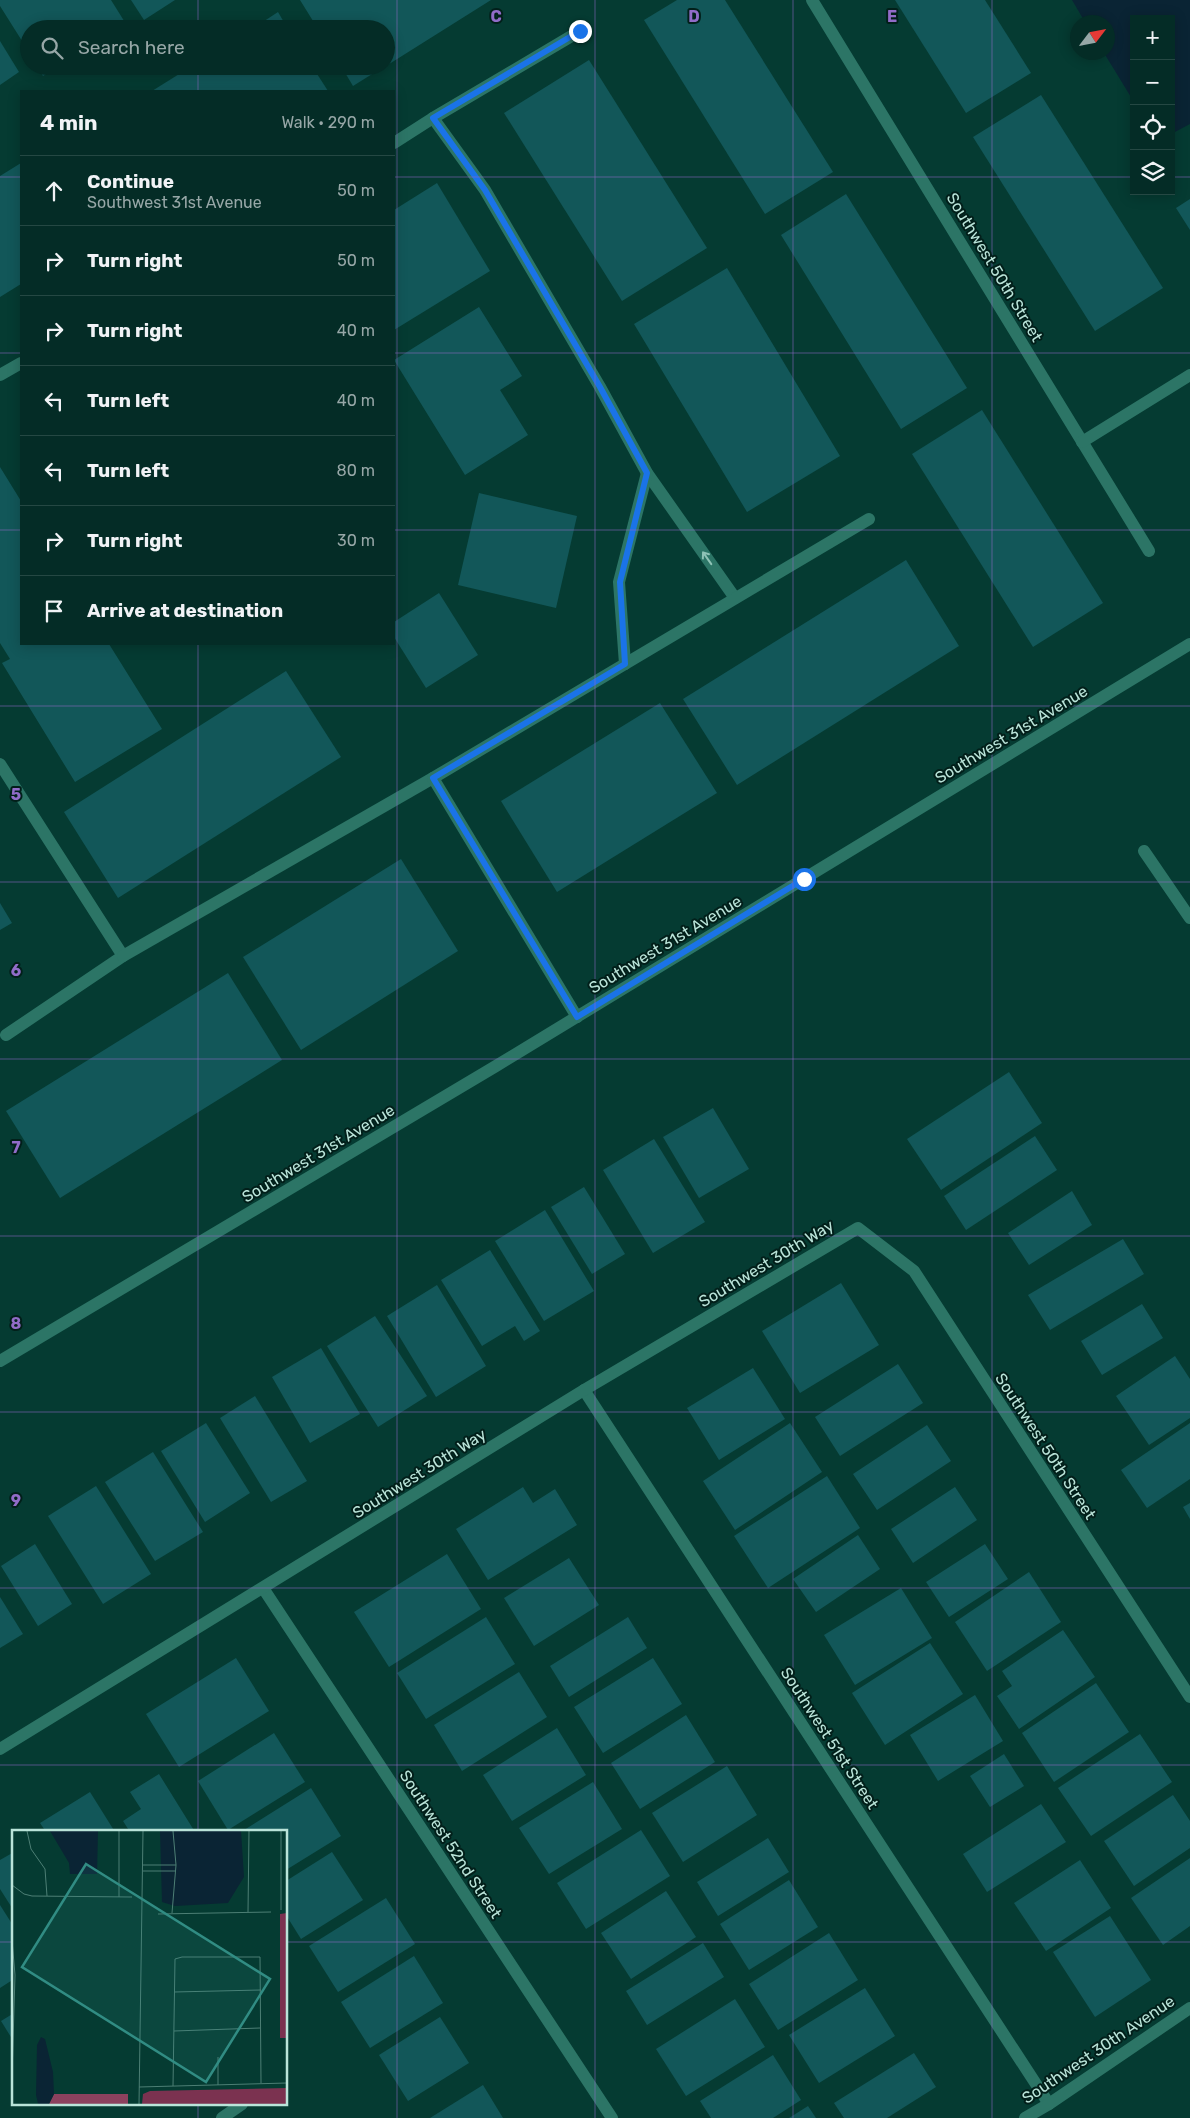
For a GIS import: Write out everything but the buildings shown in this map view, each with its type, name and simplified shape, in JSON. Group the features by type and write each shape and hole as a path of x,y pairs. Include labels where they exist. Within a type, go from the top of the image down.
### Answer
{"street":[{"name":"Southwest 50th Street","path":"812,0 1149,552"},
{"path":"395,142 580,31"},
{"path":"433,118 485,190 600,387 647,473 735,598"},
{"path":"0,374 20,364"},
{"path":"1082,442 1190,375"},
{"path":"625,664 620,582 647,473"},
{"path":"6,1034 123,956 433,778 869,519"},
{"name":"Southwest 31st Avenue","path":"0,1361 577,1017 1190,644"},
{"path":"0,764 123,956"},
{"path":"433,778 577,1017"},
{"path":"1144,851 1190,918"},
{"name":"Southwest 50th Street","path":"858,1228 914,1272 1190,1697"},
{"name":"Southwest 30th Way","path":"0,1749 584,1390 858,1228"},
{"name":"Southwest 51st Street","path":"584,1390 1049,2104"},
{"name":"Southwest 52nd Street","path":"263,1588 612,2118"},
{"name":"Southwest 30th Avenue","path":"1025,2118 1049,2104 1190,2008"},
{"path":"222,2118 239,2106"}],"water":[{"path":"1072,0 1190,0 1190,124 1175,132 1175,15 1130,15 1130,95 1108,60 1115,60 1115,15 1081,15"}],"route":[{"path":"580,31 433,118 485,190 600,387 647,473 620,582 625,664 433,778 577,1017 804,879"}]}
